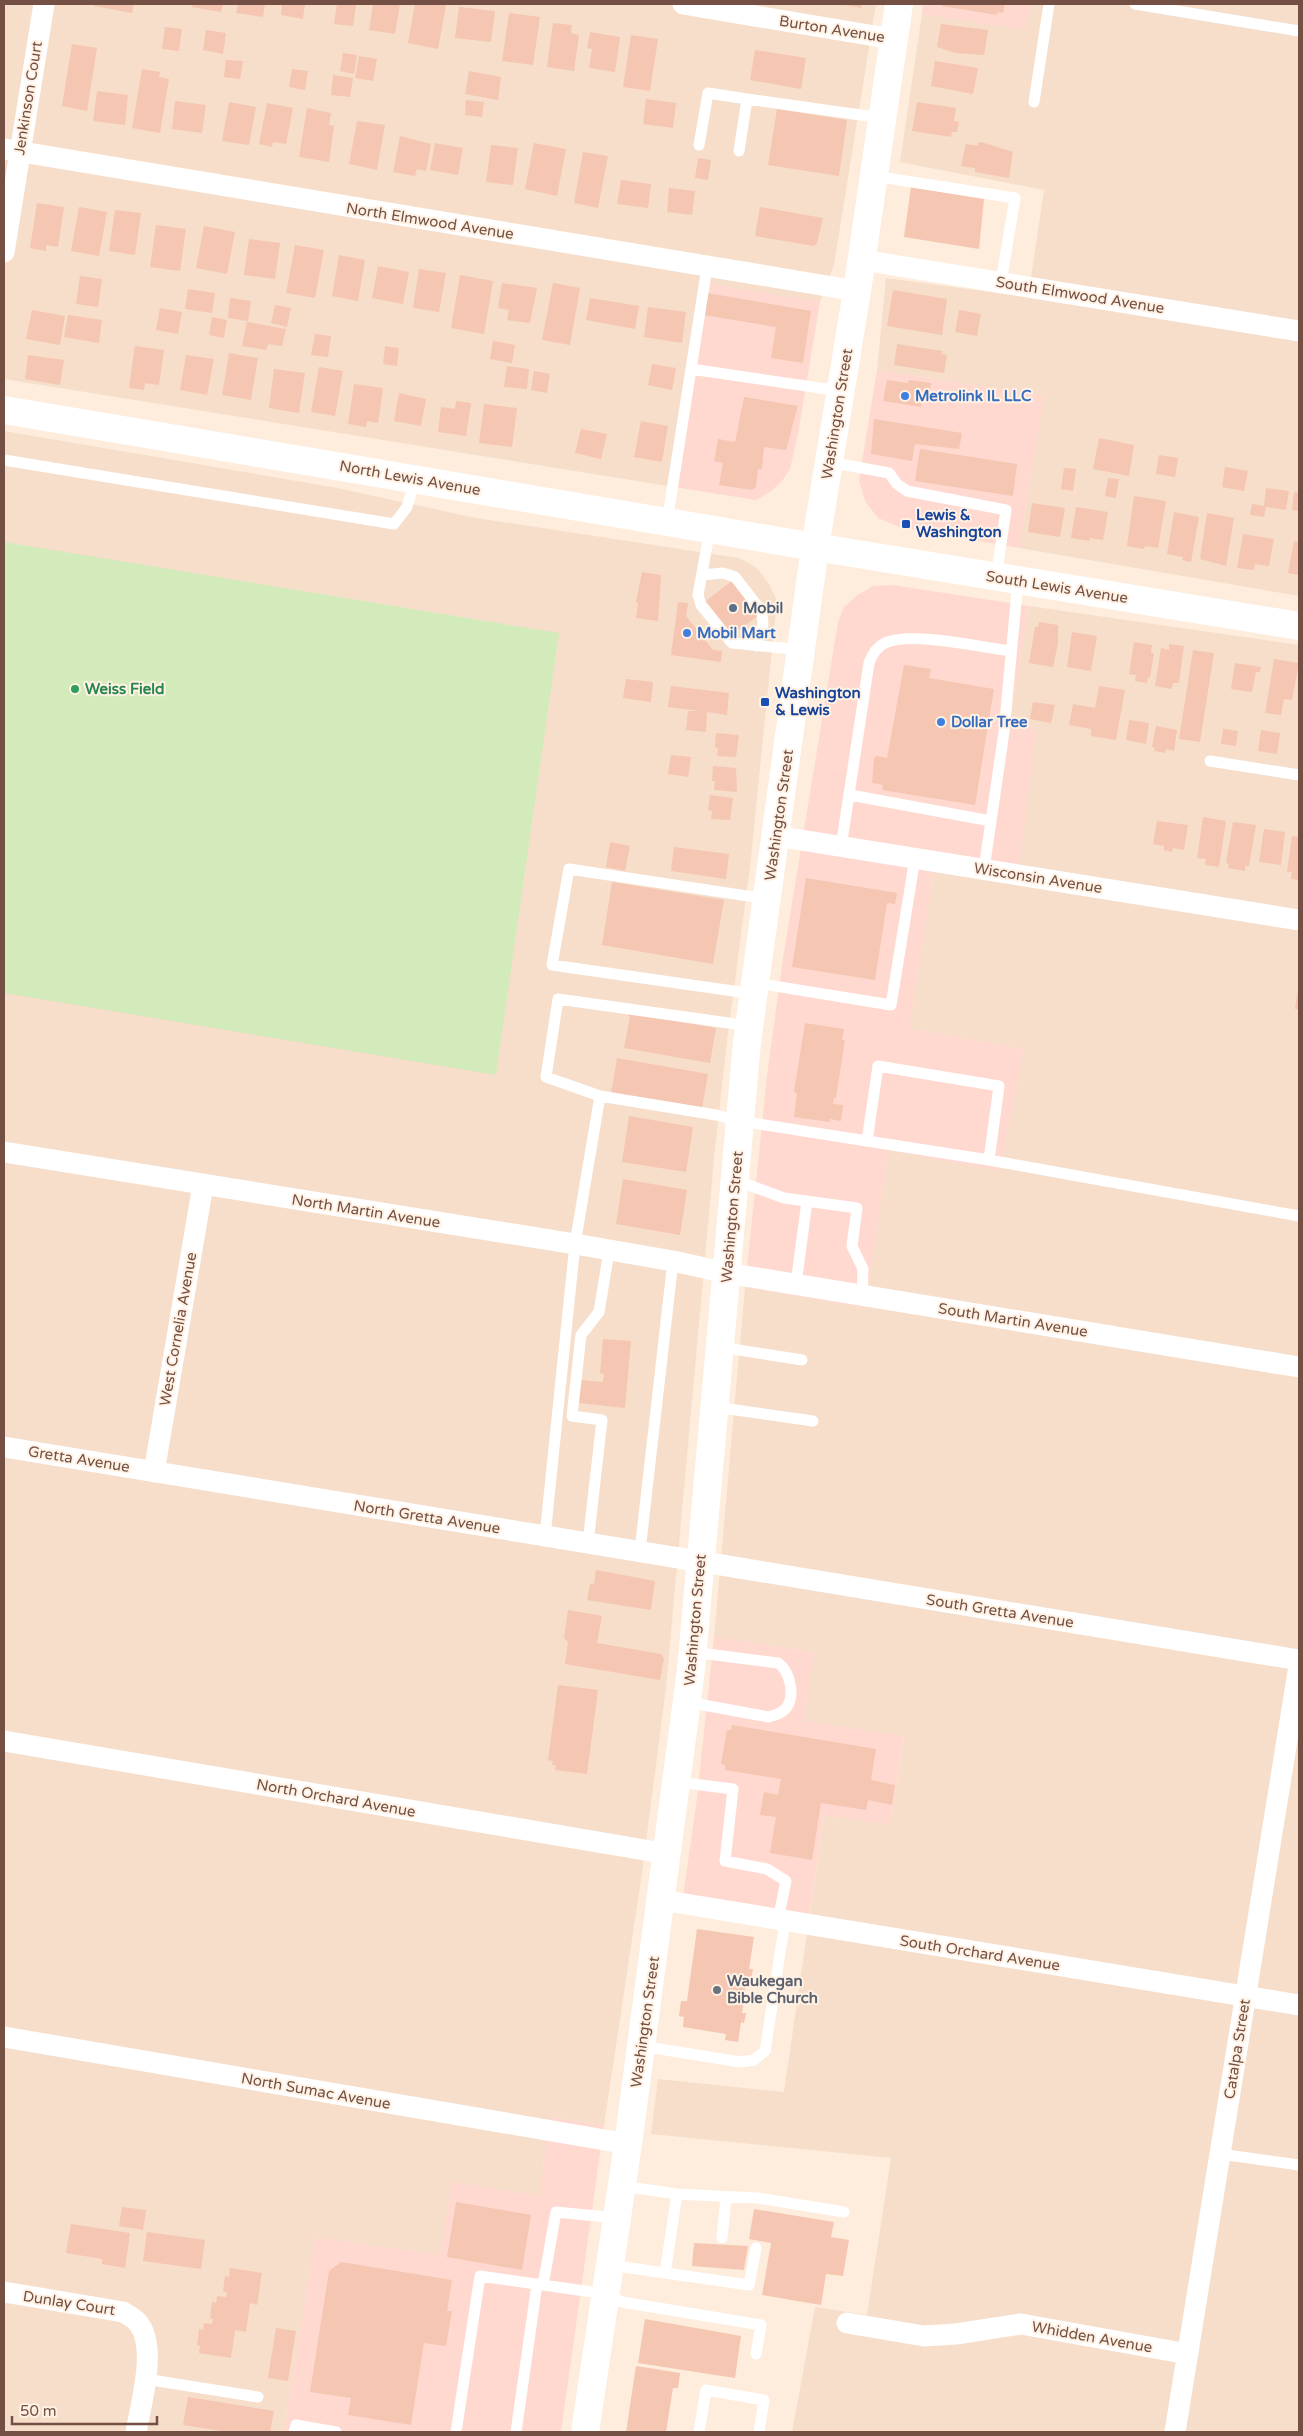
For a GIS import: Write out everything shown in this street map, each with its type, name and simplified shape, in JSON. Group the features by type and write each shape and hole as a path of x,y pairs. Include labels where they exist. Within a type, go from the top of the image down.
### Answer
{"main road":[{"name":"Washington Street","path":"585,2432 628,2144 687,1702 750,1026 815,547 862,260 899,4"},
{"name":"North Lewis Avenue","path":"4,410 815,547"},
{"name":"South Lewis Avenue","path":"815,547 1299,626"}],"street":[{"name":"Jenkinson Court","path":"4,252 12,151 44,4"},
{"name":"Burton Avenue","path":"682,4 893,39"},
{"name":"North Elmwood Avenue","path":"12,151 857,291"},
{"name":"South Elmwood Avenue","path":"862,260 1299,331"},
{"name":"Wisconsin Avenue","path":"776,836 1299,920"},
{"name":"North Martin Avenue","path":"4,1152 575,1244 673,1261 727,1273"},
{"name":"West Cornelia Avenue","path":"154,1472 203,1185"},
{"name":"South Martin Avenue","path":"727,1273 1299,1367"},
{"name":"Gretta Avenue","path":"4,1447 154,1472"},
{"name":"North Gretta Avenue","path":"154,1472 701,1562"},
{"name":"South Gretta Avenue","path":"701,1562 1299,1660"},
{"name":"Catalpa Street","path":"1176,2432 1299,1666"},
{"name":"North Orchard Avenue","path":"4,1741 668,1854"},
{"name":"South Orchard Avenue","path":"661,1900 1299,2005"},
{"name":"North Sumac Avenue","path":"4,2037 628,2144"},
{"name":"Dunlay Court","path":"4,2292 123,2312 139,2323 146,2339 145,2379 136,2432"},
{"name":"Whidden Avenue","path":"847,2323 924,2336 956,2334 1020,2324 1188,2354"}],"lane":[{"path":"1034,102 1049,4"},
{"path":"1135,4 1299,31"},
{"path":"699,145 708,93 882,118"},
{"path":"739,151 747,99"},
{"path":"873,176 1015,198 1001,282"},
{"path":"667,522 707,267"},
{"path":"691,369 840,390"},
{"path":"4,460 394,524 407,507 415,479"},
{"path":"829,462 889,473 897,484 907,491 1006,510 1010,651 1004,732 984,869"},
{"path":"710,529 698,594 701,605 732,643 802,650"},
{"path":"702,574 723,573 735,577 762,612 763,624 756,646"},
{"path":"840,847 850,795 869,663 873,653 884,643 905,637 1010,651"},
{"path":"1210,762 1299,775"},
{"path":"850,795 991,821"},
{"path":"767,899 569,869 552,965 755,988 890,1006 916,858"},
{"path":"750,1026 558,1000 546,1077 600,1096 716,1115 740,1121 989,1160 1299,1216"},
{"path":"868,1141 878,1066 998,1086 989,1160"},
{"path":"546,1536 575,1244 600,1096"},
{"path":"735,1180 784,1198 857,1208 852,1246 863,1269 862,1295"},
{"path":"796,1284 808,1201"},
{"path":"588,1543 602,1420 572,1416 581,1335 599,1312 610,1251"},
{"path":"640,1551 673,1261"},
{"path":"720,1347 802,1360"},
{"path":"715,1407 813,1421"},
{"path":"687,1702 769,1717 778,1714 787,1707 790,1696 787,1674 784,1667 778,1663 692,1652"},
{"path":"641,2046 740,2062 754,2060 765,2051 786,1881 767,1869 725,1861 733,1790 677,1782"},
{"path":"1220,2154 1299,2165"},
{"path":"622,2186 677,2194 758,2198 844,2212"},
{"path":"665,2273 677,2194"},
{"path":"722,2238 726,2197"},
{"path":"516,2432 540,2284 556,2212 617,2218"},
{"path":"610,2265 749,2285 756,2248"},
{"path":"456,2432 480,2276 606,2294 622,2302 761,2325 756,2354"},
{"path":"145,2379 258,2398"},
{"path":"699,2432 706,2390 764,2400 759,2432"},
{"path":"294,2432 296,2425 336,2432"}],"shaded area":[{"path":"4,4 876,4 834,265 820,302 705,284 674,487 4,379"},
{"path":"923,4 1030,4 1026,30 922,14"},
{"path":"1030,4 1299,4 1299,596 1019,548 1044,396 877,370 886,278 1028,297 1044,190 900,162 922,14 1025,29"},
{"path":"705,283 820,302 798,434 790,469 782,481 770,492 756,500 674,487"},
{"path":"877,370 1044,396 1019,548 899,527 878,518 865,501 859,480"},
{"path":"4,431 332,487 476,518 739,558 757,568 769,584 777,601 750,867 715,1149 666,1688 642,1873 604,2125 549,2117 540,2196 440,2255 315,2237 284,2432 4,2432"},
{"path":"892,585 1029,606 1011,715 1036,731 1017,885 934,872 909,1028 1024,1049 1000,1171 889,1150 865,1308 745,1287 767,1076 783,958 838,622 844,607 856,596 873,586"},
{"path":"1029,606 1299,645 1299,2432 792,2432 815,2307 867,2315 891,2158 651,2134 658,2079 784,2092 824,1815 890,1825 904,1737 804,1721 814,1652 714,1637 745,1287 865,1308 889,1150 1000,1170 1024,1049 909,1028 934,872 1011,715"},
{"path":"714,1637 814,1652 804,1721 904,1736 890,1825 824,1815 807,1929 681,1911 697,1798"},
{"path":"549,2117 604,2125 561,2432 284,2432 315,2237 440,2255 452,2182 540,2196"}],"green space":[{"path":"4,542 559,633 496,1075 4,993"}],"building":[{"path":"95,4 134,4 132,13 94,6"},
{"path":"193,4 223,4 221,12 192,7"},
{"path":"238,4 265,4 263,17 236,13"},
{"path":"282,4 305,4 303,19 281,15"},
{"path":"337,4 356,4 353,26 334,24"},
{"path":"373,4 400,4 395,34 369,30"},
{"path":"415,4 446,5 438,49 408,43"},
{"path":"841,4 862,4 861,8"},
{"path":"942,4 1005,4 1003,13 997,12 997,15 942,6"},
{"path":"459,7 495,11 491,42 455,38"},
{"path":"509,13 540,17 533,65 502,61"},
{"path":"553,23 572,25 571,33 579,35 574,71 547,67"},
{"path":"941,24 988,30 984,55 955,53 937,47"},
{"path":"165,27 182,29 179,51 162,49"},
{"path":"206,30 226,33 223,54 203,50"},
{"path":"590,32 620,37 615,72 589,68 592,49 587,48"},
{"path":"631,35 658,39 650,91 623,87"},
{"path":"72,44 97,48 87,111 62,106"},
{"path":"755,50 806,58 801,89 750,80"},
{"path":"343,53 357,55 354,74 340,71"},
{"path":"359,56 377,59 373,81 355,78"},
{"path":"226,60 243,61 240,79 224,77"},
{"path":"935,61 978,68 973,94 931,86"},
{"path":"142,69 160,72 159,77 169,79 160,133 132,128"},
{"path":"292,69 308,71 305,90 289,87"},
{"path":"469,71 501,77 498,100 465,94"},
{"path":"333,75 353,78 350,97 331,95"},
{"path":"97,91 128,95 125,125 93,121"},
{"path":"646,99 676,103 673,128 643,124"},
{"path":"466,100 484,102 482,117 465,115"},
{"path":"175,101 206,105 202,133 172,129"},
{"path":"229,102 256,107 249,145 222,141"},
{"path":"917,102 956,108 954,121 959,122 957,132 952,132 951,137 912,131"},
{"path":"267,103 293,108 286,144 273,142 272,147 259,144"},
{"path":"307,108 331,113 329,125 334,126 329,162 299,157"},
{"path":"777,109 847,120 839,176 768,165"},
{"path":"357,121 385,125 377,170 349,164"},
{"path":"400,136 431,144 426,171 417,169 415,176 393,172"},
{"path":"981,142 1013,152 1009,178 975,172 975,168 961,166 966,144 978,146 978,143"},
{"path":"435,143 463,148 458,175 430,170"},
{"path":"534,143 566,149 557,196 525,189"},
{"path":"491,145 518,148 513,185 486,182"},
{"path":"583,152 608,156 598,208 574,203"},
{"path":"698,158 711,160 708,180 695,178"},
{"path":"621,180 651,184 648,208 617,204"},
{"path":"911,187 984,199 979,249 904,237"},
{"path":"669,188 695,191 692,215 667,212"},
{"path":"37,203 64,207 58,247 46,245 46,251 30,248"},
{"path":"79,207 107,212 99,256 71,251"},
{"path":"760,207 823,218 817,243 814,246 755,236"},
{"path":"115,210 141,213 135,255 109,251"},
{"path":"156,225 186,229 180,271 150,267"},
{"path":"204,226 235,232 227,274 196,268"},
{"path":"249,239 280,243 275,279 244,275"},
{"path":"295,245 324,250 315,298 286,293"},
{"path":"339,255 365,260 358,301 332,296"},
{"path":"378,266 409,272 403,304 372,298"},
{"path":"419,269 446,273 439,312 413,308"},
{"path":"460,275 493,281 484,334 451,328"},
{"path":"80,276 102,279 98,307 76,304"},
{"path":"502,283 537,288 530,323 507,320 509,310 498,308"},
{"path":"553,283 580,288 570,345 542,340"},
{"path":"188,289 215,293 212,313 185,309"},
{"path":"893,290 947,299 942,335 887,326"},
{"path":"707,293 811,311 803,363 771,358 776,327 704,315"},
{"path":"230,298 251,301 248,321 228,318"},
{"path":"590,298 639,306 635,329 586,320"},
{"path":"275,305 291,308 287,327 271,323"},
{"path":"648,307 686,312 682,343 644,337"},
{"path":"160,308 182,312 178,334 156,330"},
{"path":"32,310 65,316 60,345 26,339"},
{"path":"959,310 981,314 977,336 955,332"},
{"path":"68,315 102,320 99,343 64,337"},
{"path":"212,317 227,320 224,338 209,335"},
{"path":"247,322 286,329 282,346 268,344 266,350 242,346"},
{"path":"315,334 331,336 328,357 311,355"},
{"path":"493,341 515,345 512,363 490,359"},
{"path":"897,344 942,351 942,354 947,355 944,373 894,365"},
{"path":"135,346 164,350 159,385 145,383 144,390 129,388"},
{"path":"385,346 399,348 397,366 383,364"},
{"path":"229,353 258,358 251,400 222,395"},
{"path":"28,355 64,360 60,385 25,379"},
{"path":"186,355 214,359 207,395 180,390"},
{"path":"652,364 676,368 672,390 648,385"},
{"path":"507,366 529,369 527,389 504,387"},
{"path":"319,367 343,371 335,416 311,412"},
{"path":"274,369 305,373 299,413 269,408"},
{"path":"534,371 550,374 547,393 531,390"},
{"path":"887,380 908,383 909,380 931,383 929,396 922,395 921,407 883,401"},
{"path":"354,384 383,388 378,423 367,421 366,427 348,424"},
{"path":"399,393 426,399 421,426 394,421"},
{"path":"744,397 798,406 786,450 764,447 762,469 758,469 756,487 752,490 719,485 723,463 714,461 718,439 735,442"},
{"path":"456,401 471,403 466,436 438,432 441,407 455,409"},
{"path":"484,404 517,408 512,447 479,443"},
{"path":"874,419 962,433 959,449 915,444 912,461 871,454"},
{"path":"641,421 668,426 662,462 634,457"},
{"path":"581,429 607,434 601,459 575,453"},
{"path":"1099,438 1134,445 1129,476 1093,469"},
{"path":"920,449 1017,464 1013,496 915,481"},
{"path":"1159,455 1178,458 1175,477 1156,474"},
{"path":"1225,467 1248,471 1244,491 1222,487"},
{"path":"1064,468 1076,469 1073,491 1061,489"},
{"path":"1108,478 1119,479 1116,498 1105,496"},
{"path":"1266,488 1289,491 1286,510 1266,507 1264,517 1250,515 1252,504 1264,506"},
{"path":"1294,492 1299,493 1299,511 1292,510"},
{"path":"1134,496 1166,501 1158,548 1145,546 1144,549 1127,546"},
{"path":"1032,503 1065,508 1060,537 1028,532"},
{"path":"1076,507 1108,512 1103,540 1090,538 1089,541 1071,538"},
{"path":"1174,512 1199,517 1191,562 1182,560 1183,557 1167,554"},
{"path":"1207,513 1234,518 1226,566 1200,559"},
{"path":"1243,534 1274,539 1269,566 1255,564 1254,570 1237,568"},
{"path":"1294,541 1299,542 1299,575 1288,573"},
{"path":"642,572 661,575 658,621 636,618 638,603 636,602"},
{"name":"Mobil","path":"733,580 759,615 732,635 706,601"},
{"name":"Mobil Mart","path":"678,602 688,603 686,616 713,650 722,651 721,662 671,655"},
{"path":"1039,622 1058,625 1058,643 1053,667 1029,663 1035,627 1038,627"},
{"path":"1072,632 1097,636 1091,671 1067,667"},
{"path":"1134,642 1152,645 1151,653 1154,653 1150,678 1148,677 1147,683 1135,681 1136,675 1129,674"},
{"path":"1169,644 1184,646 1179,683 1173,683 1172,689 1155,686 1161,648 1169,650"},
{"path":"1193,650 1214,653 1200,742 1179,739"},
{"path":"1274,659 1299,663 1292,700 1284,699 1281,715 1265,713"},
{"path":"1235,663 1261,667 1260,672 1256,672 1252,692 1231,689"},
{"name":"Dollar Tree","path":"904,665 931,669 929,678 994,689 975,805 882,790 883,785 872,783 874,759 876,756 887,758"},
{"path":"626,679 653,682 651,702 623,698"},
{"path":"671,686 729,693 727,715 707,712 706,732 686,730 688,711 700,711 668,707"},
{"path":"1099,686 1125,690 1116,740 1091,736 1091,729 1069,725 1073,704 1095,708"},
{"path":"1033,702 1055,705 1051,723 1030,719"},
{"path":"1129,720 1149,723 1146,744 1126,740"},
{"path":"1156,726 1177,730 1174,751 1166,749 1165,753 1154,751 1155,748 1152,747"},
{"path":"1223,729 1238,731 1236,746 1221,744"},
{"path":"1261,730 1280,733 1277,754 1258,751"},
{"path":"716,733 739,735 736,757 717,756 718,748 715,747"},
{"path":"671,755 691,757 688,777 668,774"},
{"path":"713,766 736,768 737,792 714,790 715,781 712,781"},
{"path":"710,795 733,798 730,820 711,819 712,811 708,810"},
{"path":"1203,817 1226,821 1219,867 1205,865 1206,859 1197,858"},
{"path":"1157,821 1188,825 1184,850 1173,848 1172,852 1164,850 1164,846 1153,844"},
{"path":"1233,822 1256,825 1249,866 1245,866 1245,871 1228,868 1229,864 1226,863"},
{"path":"1264,829 1285,832 1281,865 1259,862"},
{"path":"1292,836 1299,837 1299,880 1291,879 1292,872 1287,872"},
{"path":"610,842 630,846 625,871 606,867"},
{"path":"674,847 729,854 726,879 671,871"},
{"path":"806,878 897,893 895,904 887,903 875,980 792,967"},
{"path":"612,882 724,900 713,964 602,945"},
{"path":"1298,989 1299,1009 1295,1009"},
{"path":"628,1013 716,1028 710,1063 624,1048 630,1017"},
{"path":"805,1023 844,1029 842,1040 845,1040 836,1098 834,1098 833,1104 843,1105 841,1121 830,1119 830,1122 794,1117 797,1093 794,1092"},
{"path":"617,1058 708,1074 702,1108 612,1093 611,1088"},
{"path":"629,1116 693,1127 686,1172 622,1162"},
{"path":"623,1179 687,1190 680,1235 616,1224"},
{"path":"603,1339 631,1341 625,1408 578,1403 581,1380 603,1382 604,1374 600,1373"},
{"path":"596,1570 655,1581 651,1610 587,1600 590,1584 594,1584"},
{"path":"568,1610 602,1616 597,1643 661,1654 664,1658 660,1680 565,1664 568,1642 564,1638"},
{"path":"558,1685 598,1690 587,1774 555,1770 556,1765 552,1765 553,1761 548,1760"},
{"path":"732,1725 876,1749 871,1780 895,1785 892,1805 868,1800 866,1810 821,1803 812,1860 770,1853 776,1817 760,1815 764,1792 778,1795 781,1779 725,1770 725,1765 721,1764 727,1730 731,1730"},
{"name":"Waukegan Bible Church","path":"697,1929 754,1937 749,1969 753,1969 751,1980 747,1980 742,2013 746,2013 744,2023 741,2022 738,2042 725,2040 726,2034 683,2027 684,2017 679,2016 681,2001 687,2001"},
{"path":"456,2202 531,2215 522,2270 447,2257"},
{"path":"122,2207 146,2210 143,2230 119,2226"},
{"path":"754,2209 834,2222 831,2237 849,2240 843,2276 826,2274 821,2305 762,2295 771,2243 749,2239"},
{"path":"71,2224 130,2233 125,2268 102,2264 102,2259 66,2253"},
{"path":"147,2232 205,2240 201,2269 143,2261"},
{"path":"694,2243 748,2246 744,2270 692,2266"},
{"path":"341,2262 452,2280 447,2311 452,2311 446,2346 424,2343 411,2425 348,2415 351,2398 310,2392 329,2271"},
{"path":"230,2268 262,2273 257,2305 250,2303 246,2332 235,2330 231,2358 199,2353 200,2346 197,2345 199,2329 203,2330 204,2323 212,2324 213,2319 210,2318 212,2302 216,2303 217,2296 226,2297 227,2292 223,2292 225,2276 229,2277"},
{"path":"645,2319 741,2336 735,2378 638,2363"},
{"path":"276,2328 296,2331 288,2381 268,2378"},
{"path":"636,2366 680,2373 678,2388 673,2388 666,2432 626,2432"},
{"path":"188,2397 274,2411 270,2432 228,2432 183,2425"}],"place":[{"name":"Metrolink IL LLC","path":"905,396"},
{"name":"Lewis & Washington","path":"906,524"},
{"name":"Mobil","path":"733,608"},
{"name":"Mobil Mart","path":"687,633"},
{"name":"Weiss Field","path":"75,689"},
{"name":"Washington & Lewis","path":"765,702"},
{"name":"Dollar Tree","path":"941,722"},
{"name":"Waukegan Bible Church","path":"717,1990"}]}
